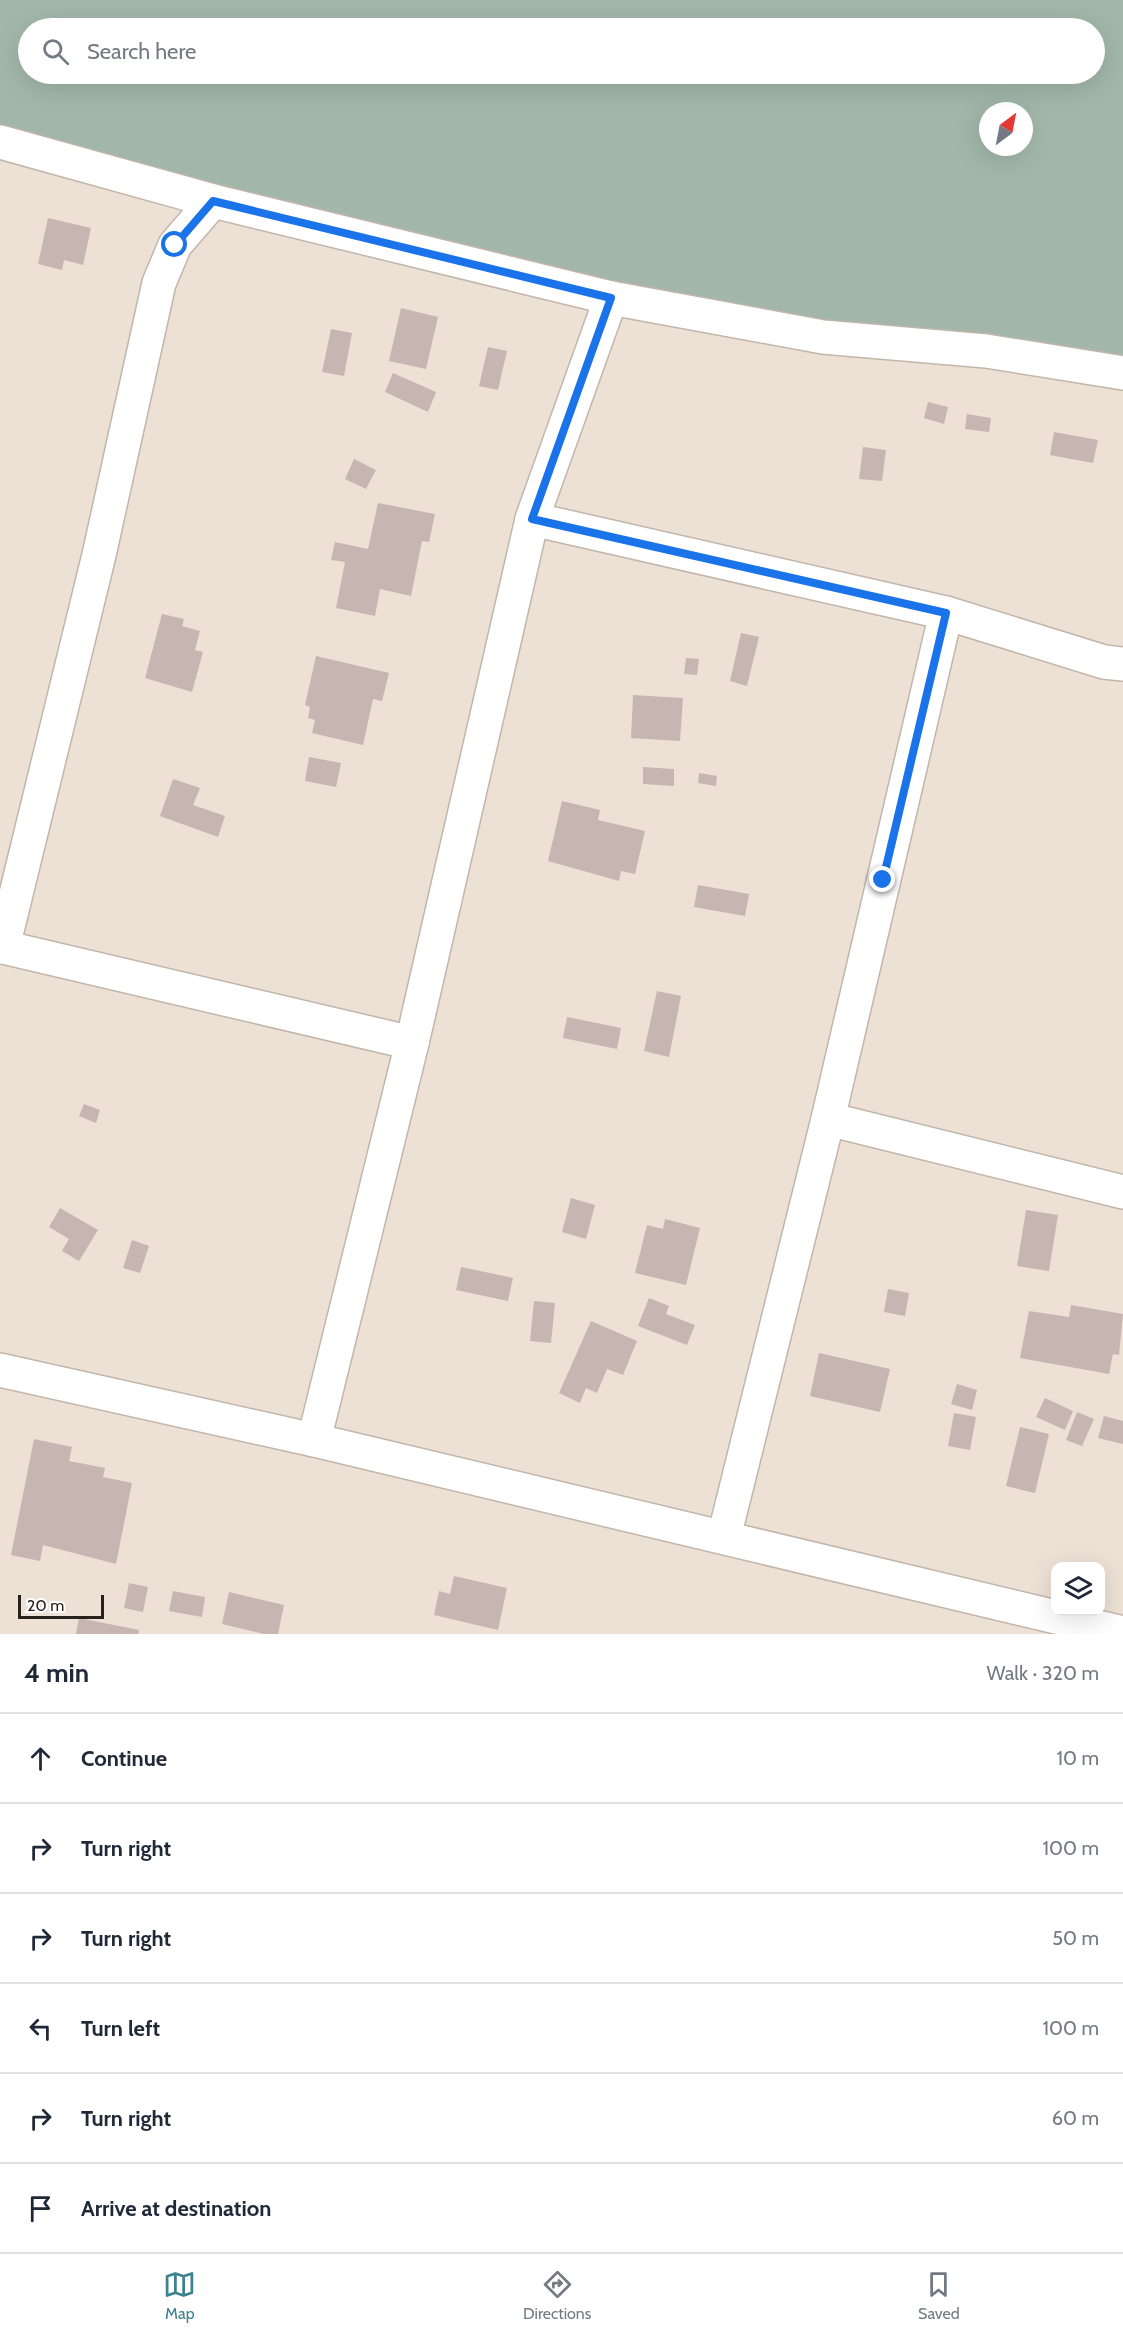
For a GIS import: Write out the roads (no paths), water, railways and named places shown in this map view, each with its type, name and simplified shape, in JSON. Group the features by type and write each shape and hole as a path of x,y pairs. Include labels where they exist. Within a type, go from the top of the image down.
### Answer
{"street":[{"path":"0,142 213,201 611,298 823,337 986,351 1123,374"},
{"path":"213,201 175,245 159,283 99,555 1,947 412,1043"},
{"path":"314,1440 412,1043 532,519 611,298"},
{"path":"532,519 946,613 1104,662 1123,664"},
{"path":"724,1537 828,1119 946,613"},
{"path":"828,1119 1123,1192"},
{"path":"0,1370 314,1440 724,1537 1104,1631"}]}
